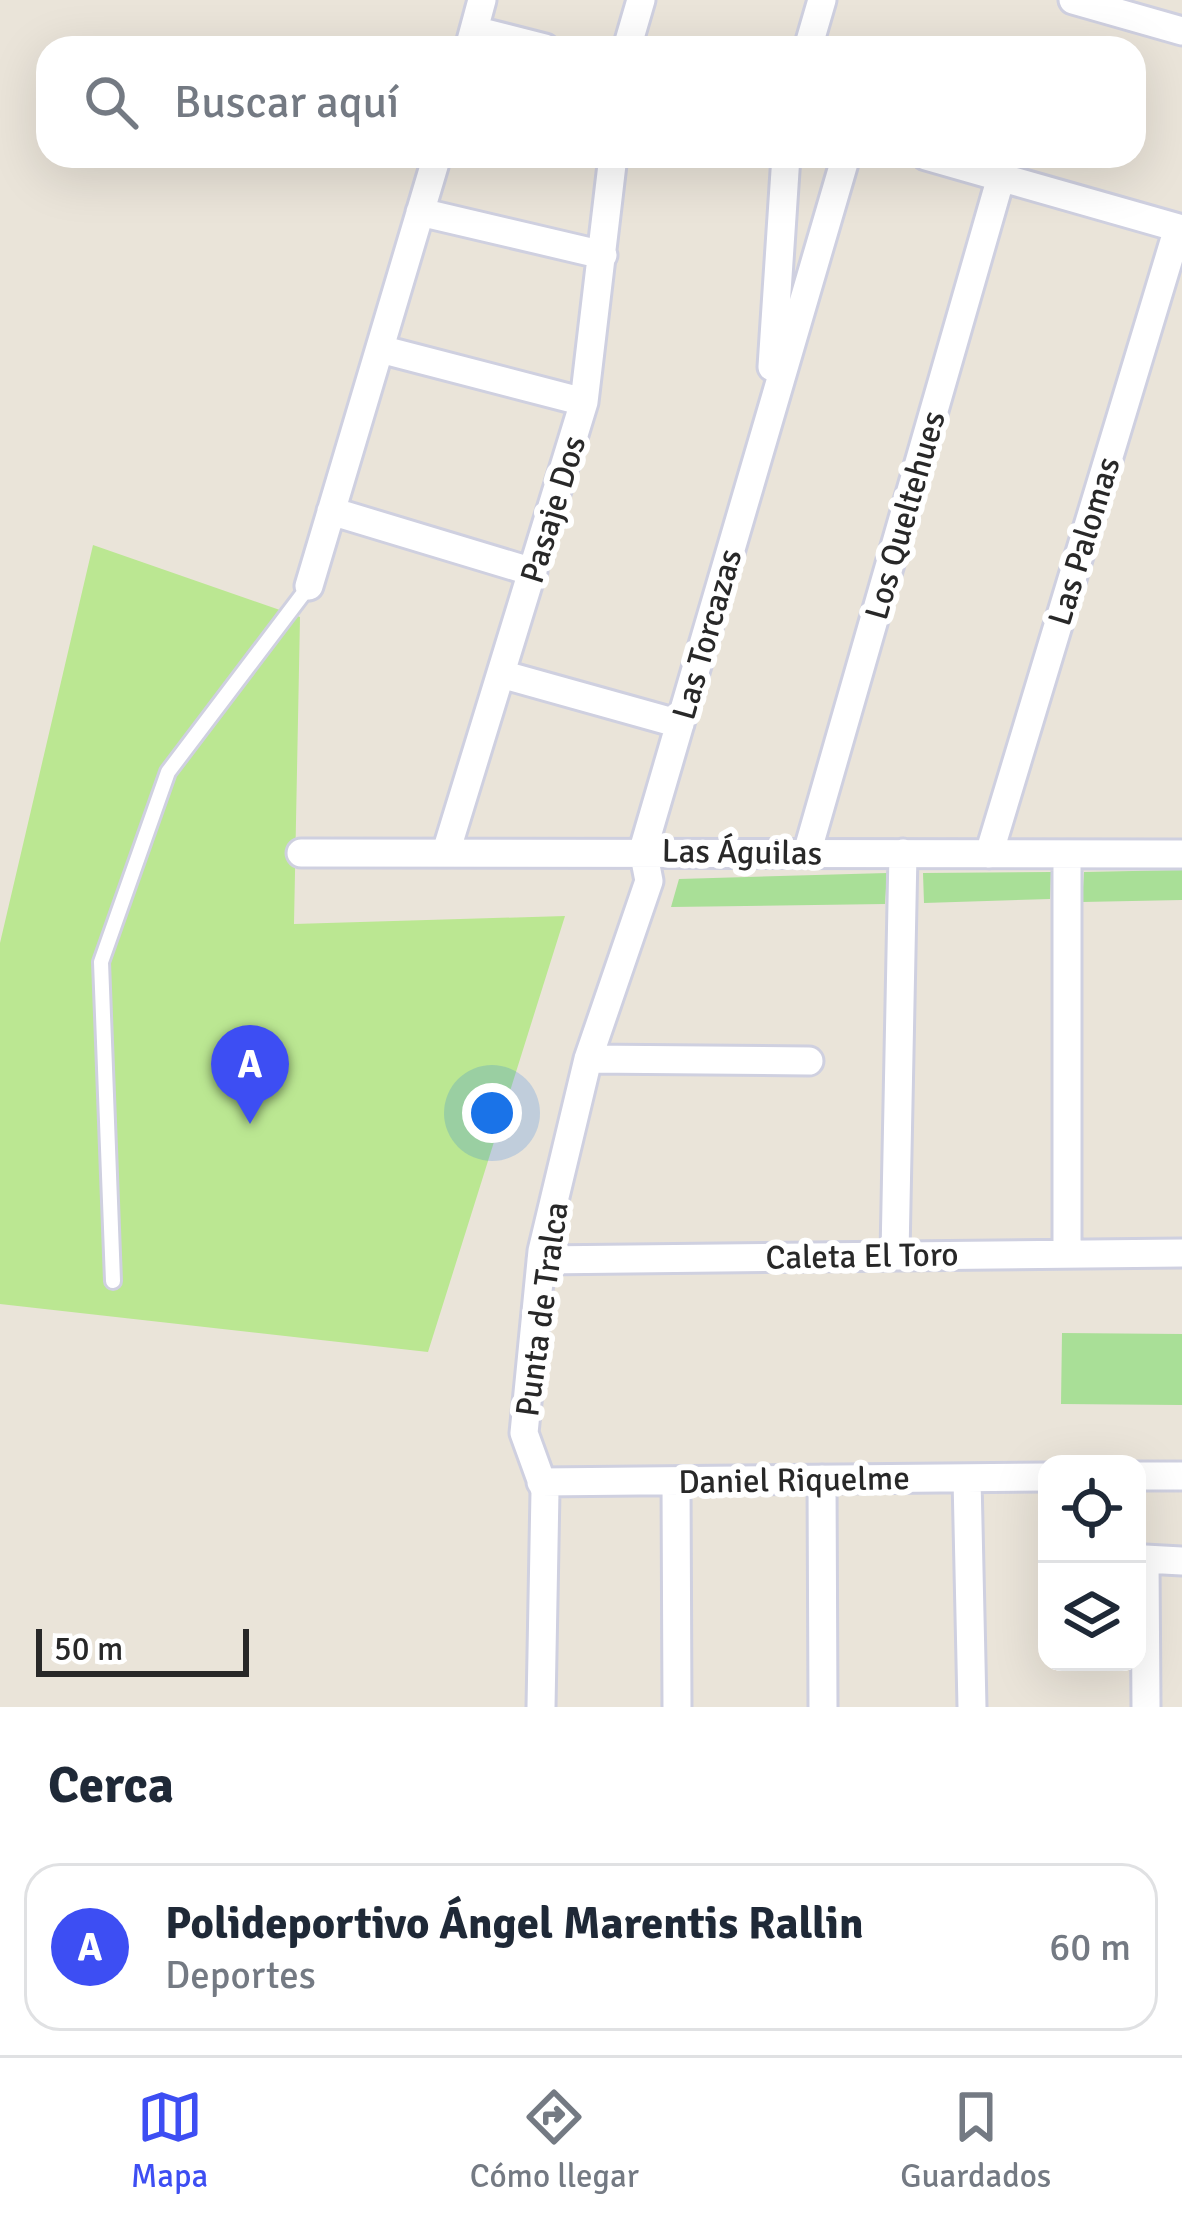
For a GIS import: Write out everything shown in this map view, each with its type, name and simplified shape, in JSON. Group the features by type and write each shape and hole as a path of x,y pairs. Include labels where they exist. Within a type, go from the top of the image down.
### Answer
{"street":[{"path":"472,36 482,0"},
{"path":"630,36 641,0"},
{"path":"811,36 821,0"},
{"path":"1073,0 1182,31"},
{"path":"309,586 433,168"},
{"name":"Pasaje Dos","path":"446,852 584,402 612,168"},
{"name":"Las Torcazas","path":"769,419 785,168"},
{"name":"Las Torcazas","path":"643,850 842,168"},
{"path":"969,168 1180,229"},
{"name":"Los Queltehues","path":"807,853 1001,177"},
{"path":"420,212 602,255"},
{"name":"Las Palomas","path":"989,854 1180,229"},
{"path":"380,349 584,402"},
{"path":"331,511 532,572"},
{"path":"501,674 680,724"},
{"name":"Las Águilas","path":"301,853 1067,854 1179,845"},
{"name":"Punta de Tralca","path":"541,1707 541,1482 524,1432 541,1260 588,1059 649,881 643,850"},
{"path":"896,1254 903,854"},
{"path":"1067,854 1067,1254"},
{"path":"588,1059 809,1061"},
{"name":"Caleta El Toro","path":"541,1260 1182,1253"},
{"path":"1146,1476 1182,1476"},
{"name":"Daniel Riquelme","path":"541,1482 1038,1477"},
{"path":"967,1478 972,1707"},
{"path":"822,1479 823,1707"},
{"path":"676,1480 677,1707"},
{"path":"1146,1707 1145,1559 1182,1561"}],"lane":[{"path":"113,1280 101,962 168,772 309,586"}],"green space":[{"path":"93,545 300,617 294,924 565,916 428,1352 0,1304 0,943"},
{"path":"1182,870 1182,900 1082,902 1084,872"},
{"path":"1051,872 1050,899 924,903 923,873"},
{"path":"887,873 885,904 671,907 679,879"},
{"path":"1062,1333 1182,1334 1182,1405 1061,1404"}],"place":[{"name":"Polideportivo Ángel Marentis Rallin","path":"250,1124"}]}
